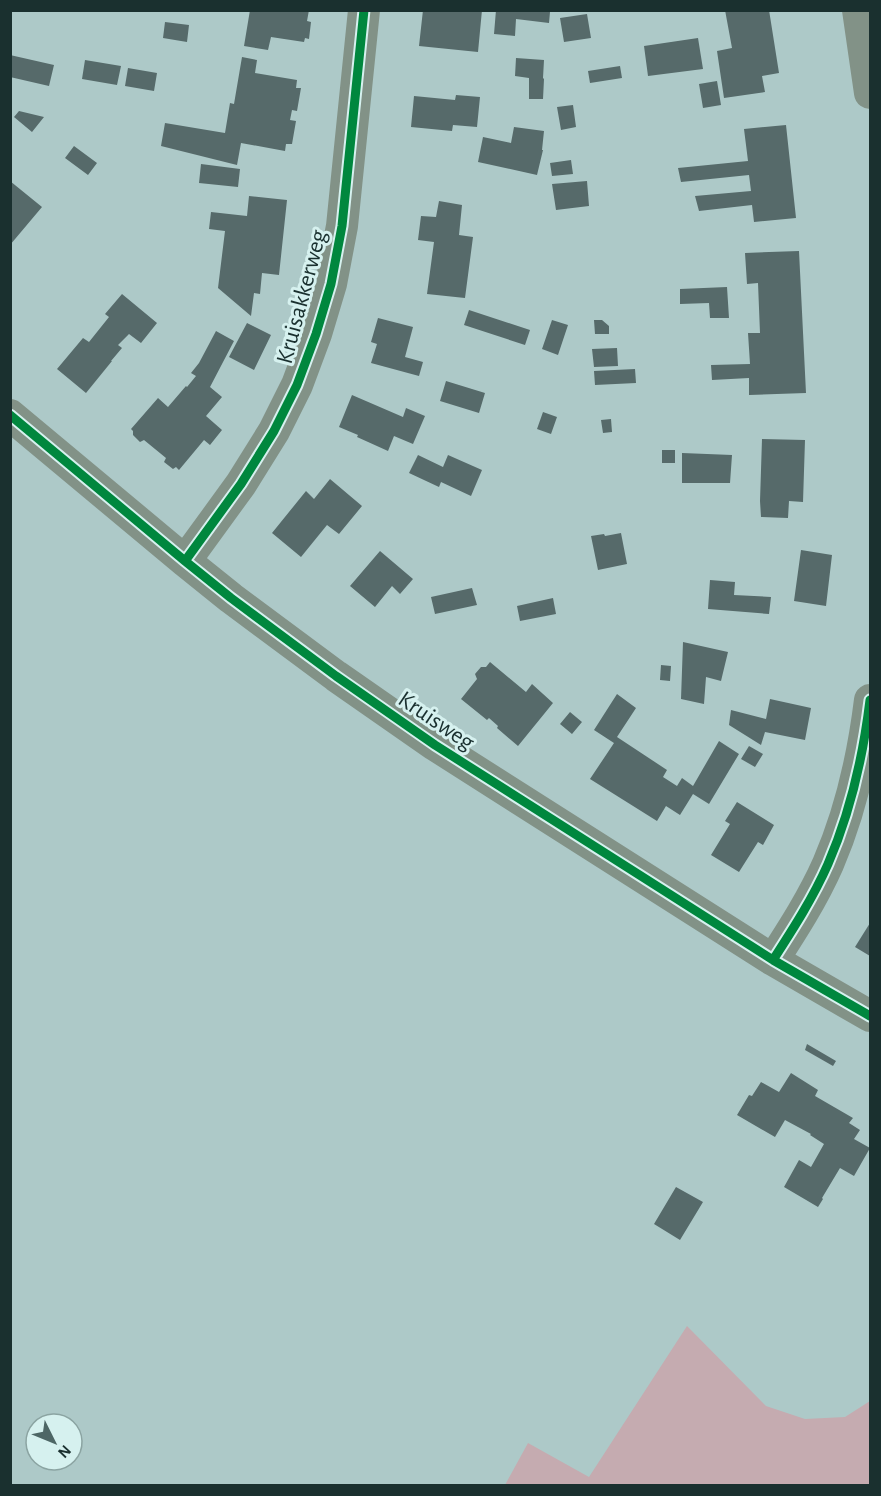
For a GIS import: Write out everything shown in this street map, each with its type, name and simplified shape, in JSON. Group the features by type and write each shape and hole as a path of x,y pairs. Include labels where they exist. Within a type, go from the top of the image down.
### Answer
{"street":[{"name":"Kruisakkerweg","path":"185,561 241,484 274,431 297,385 316,334 331,284 342,226 364,10"},
{"path":"858,10 870,93"},
{"name":"Kruisweg","path":"10,415 231,598 336,676 435,745 773,960 870,1016"},
{"path":"773,960 806,908 842,832 865,742 870,700"}],"shaded area":[{"path":"687,1326 766,1406 805,1419 845,1417 870,1401 870,1485 505,1485 528,1443 589,1477"}],"building":[{"path":"250,10 309,10 307,21 311,22 309,39 305,38 304,42 271,37 268,50 244,46"},
{"path":"423,10 482,10 478,52 419,46"},
{"path":"496,10 550,12 549,23 516,19 515,36 494,34"},
{"path":"725,10 769,10 779,73 762,76 765,92 724,98 717,51 732,48"},
{"path":"587,14 591,38 564,42 560,18"},
{"path":"165,22 189,25 187,42 163,38"},
{"path":"698,38 703,69 648,76 644,46"},
{"path":"10,55 54,65 49,86 10,77"},
{"path":"242,57 257,60 255,73 297,80 296,88 301,88 297,111 292,110 290,120 296,121 292,144 286,144 285,151 241,143 237,165 161,146 165,123 225,133 230,103 234,104"},
{"path":"516,58 544,60 543,99 529,99 529,78 515,76"},
{"path":"85,60 121,66 117,85 82,79"},
{"path":"620,66 622,78 590,83 588,71"},
{"path":"128,68 157,73 154,91 125,86"},
{"path":"717,81 721,105 703,108 699,84"},
{"path":"456,95 480,97 477,127 453,125 452,131 411,127 414,96 455,100"},
{"path":"573,105 576,127 561,130 557,107"},
{"path":"19,111 44,117 32,132 14,117"},
{"path":"786,125 796,218 754,222 752,205 699,211 695,196 751,191 749,175 681,182 678,168 748,161 744,129"},
{"path":"514,127 544,131 543,150 537,175 478,162 483,137 511,143"},
{"path":"74,146 97,163 88,175 65,158"},
{"path":"571,160 573,174 552,176 550,163"},
{"path":"201,164 240,169 238,187 199,183"},
{"path":"10,181 42,207 10,245"},
{"path":"587,181 589,206 556,210 552,184"},
{"path":"249,196 287,200 279,275 262,273 260,294 254,293 251,316 218,288 225,231 209,229 211,212 247,216"},
{"path":"439,201 462,205 459,235 473,237 465,298 427,294 434,242 418,240 421,216 436,217"},
{"path":"799,251 806,393 749,395 749,378 712,380 711,365 750,364 748,333 760,333 758,283 747,284 745,253"},
{"path":"727,287 729,318 710,318 709,303 680,304 680,289"},
{"path":"122,294 157,323 141,343 129,334 118,345 122,348 86,393 57,369 83,338 89,342 109,317 105,314"},
{"path":"469,310 530,330 525,345 464,325"},
{"path":"378,318 413,327 405,357 423,362 419,376 371,363 377,344 371,342"},
{"path":"552,320 568,325 558,355 542,349"},
{"path":"594,320 602,320 609,326 609,334 595,334"},
{"path":"247,323 271,335 254,370 229,357"},
{"path":"216,331 234,341 210,387 222,397 206,416 222,430 210,445 204,440 179,470 176,467 173,469 164,462 166,458 144,440 140,442 131,429 158,398 168,407 187,387 196,376 191,373"},
{"path":"617,348 618,366 594,367 592,349"},
{"path":"635,369 636,383 595,385 594,371"},
{"path":"446,381 485,393 479,413 440,401"},
{"path":"352,395 403,417 406,408 425,416 413,444 394,436 388,451 339,427"},
{"path":"543,412 557,417 551,434 537,429"},
{"path":"611,419 612,432 603,433 601,420"},
{"path":"762,439 805,440 803,502 789,501 788,518 761,517"},
{"path":"662,450 675,450 675,463 662,463"},
{"path":"682,453 732,455 730,483 682,483"},
{"path":"418,455 443,467 448,455 482,470 471,496 441,482 439,487 409,473"},
{"path":"330,479 362,506 339,534 327,525 301,557 272,533 306,491 314,499"},
{"path":"621,533 627,564 598,570 591,536"},
{"path":"801,550 832,555 826,606 794,601"},
{"path":"380,551 413,579 400,594 392,586 375,607 350,586"},
{"path":"710,580 735,582 734,595 771,597 769,614 708,609"},
{"path":"472,588 477,605 435,614 431,597"},
{"path":"553,598 556,614 520,621 517,606"},
{"path":"683,642 728,652 721,681 706,677 704,704 681,699"},
{"path":"490,662 526,692 532,684 553,703 518,746 489,718 487,720 461,699 477,679 475,674"},
{"path":"661,665 671,666 670,681 660,680"},
{"path":"617,694 636,708 617,737 667,770 663,777 677,786 682,778 693,786 719,741 739,754 709,804 693,794 680,815 666,806 657,821 590,779 614,743 594,730"},
{"path":"770,699 811,708 805,740 765,732 761,745 729,725 731,710 766,719"},
{"path":"570,712 582,722 572,734 560,724"},
{"path":"749,746 763,754 755,767 741,759"},
{"path":"737,802 774,825 763,845 758,842 739,872 711,855 730,824 725,821"},
{"path":"870,923 870,956 855,947"},
{"path":"807,1044 836,1061 833,1066 805,1050"},
{"path":"791,1073 818,1090 815,1096 853,1118 849,1123 860,1130 854,1139 870,1148 854,1176 840,1168 818,1207 784,1187 799,1160 811,1167 824,1144 785,1120 775,1137 737,1115 749,1095 752,1096 761,1082 779,1092"},
{"path":"676,1187 703,1202 680,1240 654,1224"}],"cycle path":[{"path":"185,561 241,484 274,431 297,385 316,334 331,284 342,226 364,10"},
{"path":"10,415 231,598 336,676 435,745 773,960 870,1016"},
{"path":"773,960 809,901 836,844 855,784 870,700"}]}
